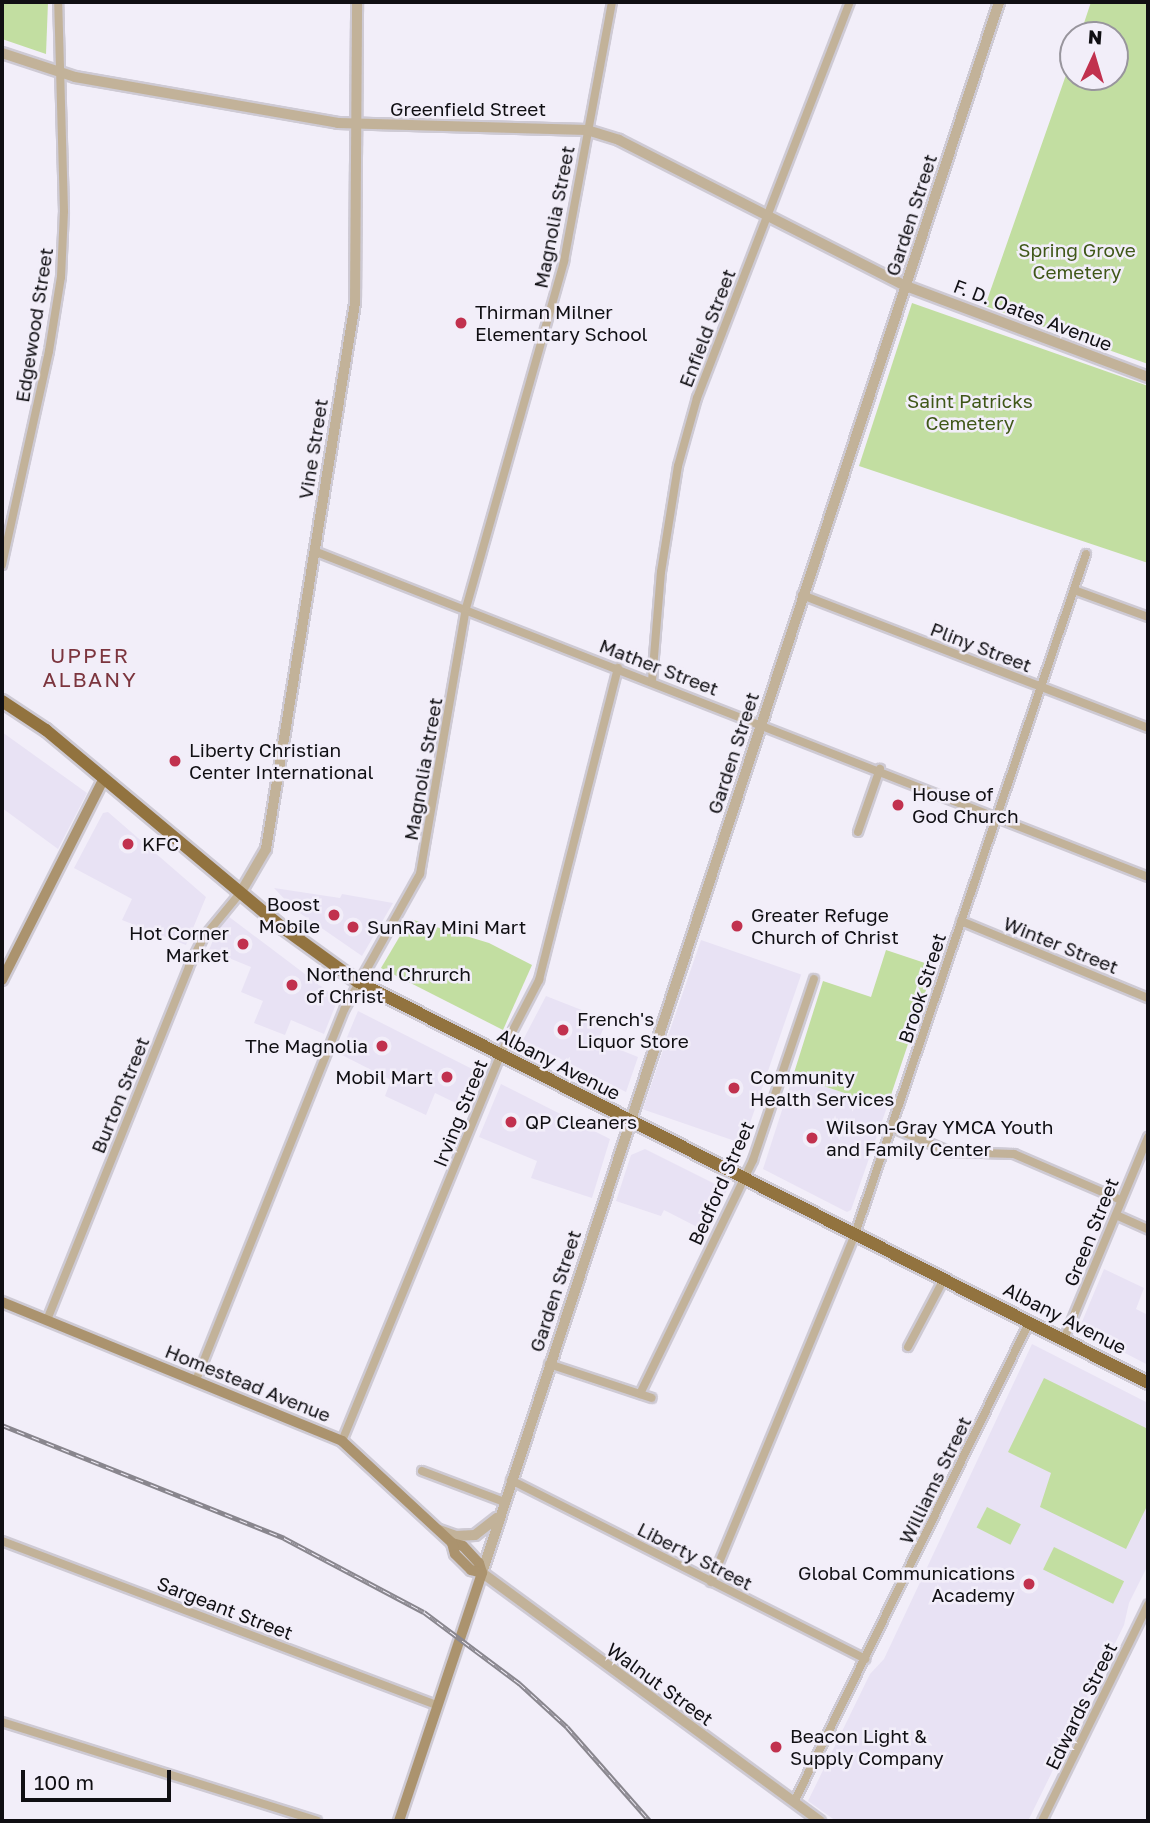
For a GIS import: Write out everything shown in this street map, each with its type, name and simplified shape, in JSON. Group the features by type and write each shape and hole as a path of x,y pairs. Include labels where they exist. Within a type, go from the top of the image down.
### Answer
{"highway":[{"name":"Albany Avenue","path":"2,701 46,730 298,940 358,982 1148,1383"}],"main road":[{"path":"2,980 104,778"},
{"name":"Homestead Avenue","path":"2,1302 342,1441 452,1543 455,1554 471,1570 482,1573"},
{"name":"Garden Street","path":"399,1821 482,1573"}],"street":[{"name":"Edgewood Street","path":"2,565 50,351 61,277 64,211 58,2"},
{"name":"Vine Street","path":"241,892 265,856 357,291 357,2"},
{"name":"Magnolia Street","path":"196,1380 358,982 409,902 421,874 466,608 564,261 612,2"},
{"name":"Enfield Street","path":"652,681 661,572 678,466 697,398 850,2"},
{"name":"Garden Street","path":"482,1573 999,2"},
{"name":"Greenfield Street","path":"2,52 60,72 357,125 554,126 587,130 619,140 906,286"},
{"name":"F. D. Oates Avenue","path":"906,286 1148,377"},
{"name":"Mather Street","path":"314,551 880,769 1148,877"},
{"name":"Brook Street","path":"711,1582 855,1234 1086,554"},
{"path":"1074,590 1148,617"},
{"name":"Pliny Street","path":"802,595 1148,728"},
{"name":"Irving Street","path":"342,1441 500,1055 538,980 618,668"},
{"path":"858,832 880,769"},
{"name":"Burton Street","path":"47,1320 189,966 204,937 241,892"},
{"name":"Winter Street","path":"961,921 1148,998"},
{"name":"Bedford Street","path":"640,1394 744,1178 814,979"},
{"path":"893,1128 950,1152 1014,1154 1121,1200"},
{"name":"Green Street","path":"1064,1339 1148,1137"},
{"path":"1116,1215 1148,1229"},
{"path":"908,1347 944,1279"},
{"name":"Williams Street","path":"794,1802 1030,1321"},
{"path":"549,1364 652,1398"},
{"path":"422,1471 504,1502"},
{"name":"Liberty Street","path":"511,1480 865,1659"},
{"path":"438,1530 456,1536 475,1535 500,1515"},
{"name":"Sargeant Street","path":"2,1541 437,1705"},
{"name":"Walnut Street","path":"482,1573 820,1821"},
{"name":"Edwards Street","path":"1042,1821 1148,1605"},
{"path":"2,1722 317,1821"}],"shaded area":[{"path":"2,732 87,793 58,849 2,808"},
{"path":"108,812 206,897 186,945 122,920 132,899 74,868 103,813"},
{"path":"274,888 340,898 342,894 393,903 362,956 294,909"},
{"path":"228,916 338,999 324,1034 291,1020 285,1035 254,1023 263,1001 241,992 251,967 209,950 222,918"},
{"path":"701,940 801,975 743,1144 643,1109"},
{"path":"546,996 607,1020 598,1041 638,1057 626,1092 523,1040"},
{"path":"358,1011 480,1073 466,1108 435,1093 426,1115 385,1096 391,1080 340,1054"},
{"path":"793,1076 887,1107 851,1210 847,1212 763,1169"},
{"path":"501,1084 610,1139 592,1198 531,1178 537,1161 479,1137"},
{"path":"645,1149 727,1190 707,1232 664,1210 661,1216 616,1201 631,1155"},
{"path":"1104,1269 1144,1288 1136,1309 1146,1314 1148,1365 1079,1329"},
{"name":"Global Communications Academy","path":"1032,1344 1148,1403 1148,1565 1129,1603 1124,1625 1028,1821 836,1821 808,1801 870,1674 884,1659"}],"green space":[{"path":"2,2 48,2 46,54 2,39"},
{"name":"Spring Grove Cemetery","path":"1091,2 1148,2 1148,364 985,306 1060,91 1129,91 1129,21 1085,21"},
{"name":"Saint Patricks Cemetery","path":"912,303 1148,386 1148,563 859,466"},
{"path":"410,919 489,943 532,965 503,1030 381,968"},
{"path":"886,950 934,966 887,1107 793,1076 823,981 871,997"},
{"path":"1044,1378 1148,1429 1148,1504 1126,1549 1040,1507 1051,1473 1008,1452"},
{"path":"987,1507 1021,1524 1010,1545 977,1527"},
{"path":"1054,1547 1124,1581 1113,1604 1043,1569"}],"railway":[{"path":"2,1425 284,1538 424,1612 519,1683 567,1727 650,1821"}],"place":[{"name":"Thirman Milner Elementary School","path":"461,323"},
{"name":"Liberty Christian Center International","path":"175,761"},
{"name":"House of God Church","path":"898,805"},
{"name":"KFC","path":"128,844"},
{"name":"Boost Mobile","path":"334,915"},
{"name":"Greater Refuge Church of Christ","path":"737,926"},
{"name":"SunRay Mini Mart","path":"353,927"},
{"name":"Hot Corner Market","path":"243,944"},
{"name":"Northend Chrurch of Christ","path":"292,985"},
{"name":"French's Liquor Store","path":"563,1030"},
{"name":"The Magnolia","path":"382,1046"},
{"name":"Mobil Mart","path":"447,1077"},
{"name":"Community Health Services","path":"734,1088"},
{"name":"QP Cleaners","path":"511,1122"},
{"name":"Wilson-Gray YMCA Youth and Family Center","path":"812,1138"},
{"name":"Global Communications Academy","path":"1029,1584"},
{"name":"Beacon Light & Supply Company","path":"776,1747"}],"district":[{"name":"UPPER ALBANY","path":"90,667"}]}
